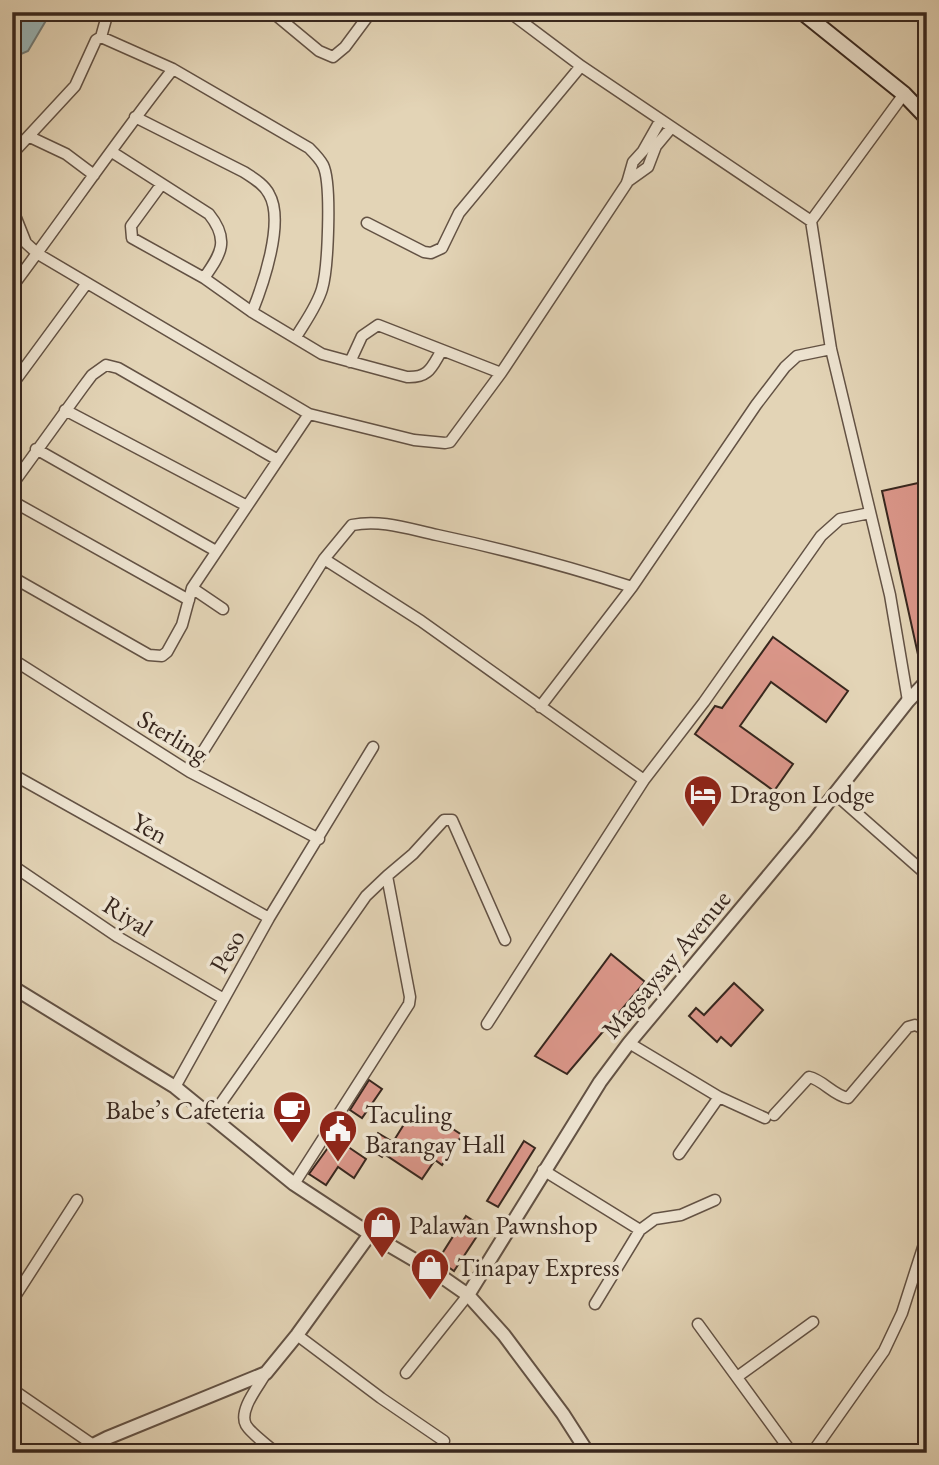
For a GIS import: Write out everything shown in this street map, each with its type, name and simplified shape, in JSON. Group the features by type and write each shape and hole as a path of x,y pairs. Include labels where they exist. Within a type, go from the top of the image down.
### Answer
{"main road":[{"path":"802,12 904,94 927,118"}],"street":[{"path":"12,153 30,137 75,86 96,40 101,37 108,12"},
{"path":"272,12 319,51 333,57 345,47 370,12"},
{"path":"509,12 660,121 811,221"},
{"path":"101,37 173,68 309,148 323,164 328,196 323,286 296,337"},
{"path":"367,223 424,252 431,253 442,248 459,214 581,66"},
{"path":"12,287 173,68"},
{"path":"904,94 811,221 831,349 890,595 908,701"},
{"path":"135,117 244,172 257,180 270,195 274,213 273,246 266,276 252,312"},
{"path":"12,208 26,243 38,254 309,414 414,440 445,443 450,442 501,373 627,183 633,162 660,121"},
{"path":"627,183 648,167 656,146 671,128"},
{"path":"30,137 66,154 94,176"},
{"path":"113,152 209,214 220,231 221,249 217,260 204,278"},
{"path":"161,185 131,226 132,238 204,278 252,312 322,354 407,377 419,377 427,374 442,350"},
{"path":"12,385 87,283"},
{"path":"350,362 362,336 378,325 501,373"},
{"path":"540,708 632,587 756,405 785,367 797,356 831,349"},
{"path":"12,485 92,375 106,366 118,368 278,460"},
{"path":"65,410 247,506"},
{"path":"12,577 156,657 167,652 182,625 192,588 309,414"},
{"path":"36,449 216,551"},
{"path":"12,501 189,600"},
{"path":"486,1024 644,780 682,732 821,536 840,519 870,513"},
{"path":"190,772 324,559 352,525 379,522 506,550 632,587"},
{"path":"324,559 421,621 644,780"},
{"path":"192,588 223,609"},
{"name":"Sterling","path":"12,659 190,772 319,839"},
{"name":"Magsaysay Avenue","path":"468,1295 543,1170 593,1092 629,1043 927,681"},
{"name":"Peso","path":"175,1087 269,918 373,747"},
{"name":"Yen","path":"12,774 269,918"},
{"path":"835,794 927,875"},
{"path":"212,1116 366,896 413,854 444,820 452,820 505,940"},
{"name":"Riyal","path":"12,865 118,937 225,999"},
{"path":"294,1184 409,1004 410,997 387,876"},
{"path":"12,987 175,1087 294,1184 468,1295 518,1354 588,1453"},
{"path":"629,1043 719,1097 769,1116 809,1077 845,1098 851,1096 908,1027 915,1025 927,1030"},
{"path":"679,1154 719,1097"},
{"path":"543,1170 640,1230"},
{"path":"12,1301 77,1200"},
{"path":"595,1304 640,1230 655,1219 681,1215 715,1200"},
{"path":"276,1453 247,1426 244,1416 247,1405 266,1373 370,1234"},
{"path":"812,1453 893,1334 927,1235"},
{"path":"406,1373 468,1295"},
{"path":"737,1377 813,1322"},
{"path":"698,1324 792,1453"},
{"path":"297,1335 444,1441"},
{"path":"12,1389 97,1450 266,1373"}],"water":[{"path":"25,12 51,12 28,51 12,58 12,30 20,25"}],"building":[{"path":"927,481 927,651 919,659 882,491"},
{"path":"773,637 848,691 826,722 771,682 740,726 793,764 774,791 695,734 715,706 722,708"},
{"path":"611,954 645,982 567,1074 535,1056"},
{"path":"734,983 763,1010 731,1046 721,1037 717,1042 689,1016 696,1008 704,1015"},
{"name":"Taculing Barangay Hall","path":"369,1080 382,1089 362,1118 350,1110"},
{"path":"416,1105 462,1135 442,1165 435,1160 422,1179 384,1154 382,1157 368,1148 378,1133 393,1142"},
{"name":"Taculing Barangay Hall","path":"335,1138 366,1159 354,1178 338,1167 326,1185 309,1174"},
{"path":"524,1141 535,1148 498,1207 487,1201"},
{"path":"466,1216 483,1227 454,1271 438,1260"}],"place":[{"name":"Dragon Lodge","path":"703,828"},
{"name":"Babe’s Cafeteria","path":"292,1144"},
{"name":"Taculing Barangay Hall","path":"338,1163"},
{"name":"Palawan Pawnshop","path":"382,1259"},
{"name":"Tinapay Express","path":"430,1301"}]}
